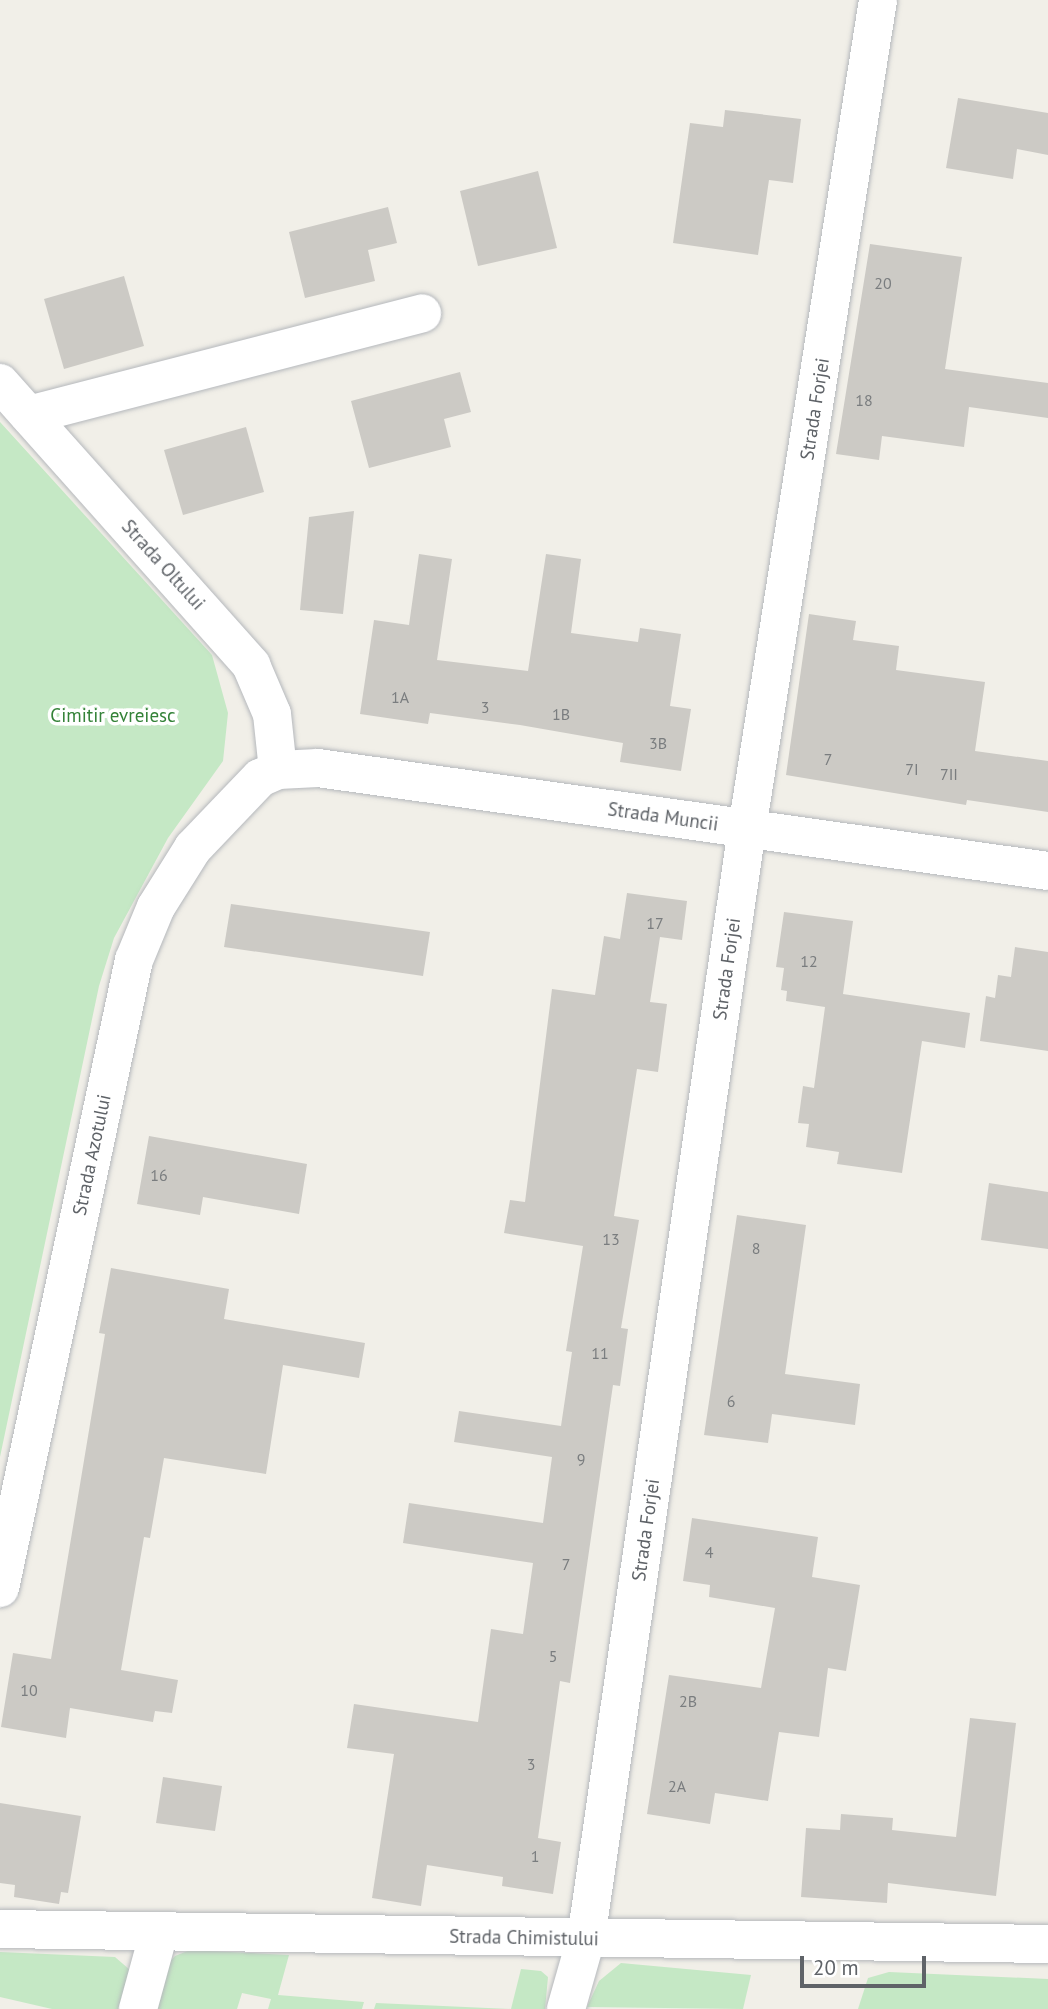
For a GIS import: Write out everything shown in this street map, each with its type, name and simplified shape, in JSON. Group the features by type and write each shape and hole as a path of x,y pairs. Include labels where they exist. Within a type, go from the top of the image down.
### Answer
{"street":[{"name":"Strada Forjei","path":"566,2009 586,1939 747,829 878,0"},
{"path":"29,415 422,313"},
{"name":"Strada Oltului","path":"0,383 251,665 272,714 278,770"},
{"name":"Strada Muncii","path":"278,770 318,768 1048,871"},
{"name":"Strada Azotului","path":"0,1588 6,1527 124,1002 143,932 193,848 244,790 278,770"},
{"name":"Strada Chimistului","path":"0,1929 1048,1944"},
{"path":"138,2009 159,1932"}],"green space":[{"name":"Cimitir evreiesc","path":"0,422 212,655 228,713 223,761 168,838 114,938 99,986 0,1457"},
{"path":"190,1950 289,1955 278,1995 364,2002 362,2009 268,2009 271,1999 242,1993 237,2009 151,2009 166,1966 175,1956"},
{"path":"0,1952 115,1957 130,1970 123,2009 52,2009 0,1997"},
{"path":"621,1963 751,1975 743,2009 587,2007 599,1981"},
{"path":"521,1969 541,1971 548,1977 545,2009 511,2009"},
{"path":"889,1972 1048,1979 1048,2009 858,2009 868,1978"},
{"path":"376,2003 511,2009 374,2009"}],"building":[{"path":"958,98 1048,113 1048,155 1017,149 1013,179 946,168"},
{"path":"725,110 801,119 793,183 769,180 758,255 673,243 690,123 723,127"},
{"path":"538,171 557,248 478,266 460,191"},
{"path":"388,207 397,243 368,250 375,281 305,298 289,232"},
{"path":"870,244 962,257 945,369 1048,383 1048,418 969,407 964,447 882,436 879,460 836,454"},
{"path":"124,276 144,346 64,369 44,299"},
{"path":"460,372 471,412 444,419 451,447 369,468 351,401"},
{"path":"246,427 264,492 183,515 164,450"},
{"path":"354,511 343,614 300,610 309,517"},
{"path":"419,554 452,559 437,660 528,671 546,554 581,559 571,633 638,642 640,628 681,634 670,706 691,709 681,771 620,762 623,743 430,713 428,724 360,714 374,620 409,625"},
{"path":"809,614 856,621 853,640 899,646 896,670 985,682 975,751 1048,761 1048,812 967,800 966,805 786,775"},
{"path":"627,893 687,901 682,940 660,937 650,1002 667,1004 658,1072 637,1069 614,1216 639,1220 621,1328 628,1329 620,1386 613,1385 570,1683 560,1681 538,1838 561,1842 553,1894 502,1886 503,1877 427,1865 421,1906 372,1898 394,1754 347,1748 354,1704 478,1722 491,1629 523,1634 533,1563 403,1543 409,1503 543,1523 552,1457 454,1442 459,1411 561,1426 572,1352 566,1351 583,1246 504,1233 510,1200 525,1202 552,989 595,995 604,936 620,939"},
{"path":"231,904 430,932 423,976 224,947"},
{"path":"784,912 853,921 843,994 970,1013 965,1048 922,1041 902,1173 837,1164 839,1152 806,1147 809,1124 798,1123 803,1086 814,1088 825,1007 786,1001 787,991 781,990 784,968 776,967"},
{"path":"1015,947 1048,952 1048,1051 980,1041 986,996 995,998 998,975 1011,977"},
{"path":"149,1136 307,1164 299,1214 203,1197 200,1215 137,1204"},
{"path":"989,1183 1048,1192 1048,1249 981,1240"},
{"path":"737,1215 806,1225 785,1374 860,1384 855,1425 772,1414 768,1443 704,1435"},
{"path":"111,1268 229,1289 224,1319 365,1343 359,1378 283,1365 266,1474 164,1458 150,1538 144,1537 121,1670 178,1680 172,1713 155,1711 153,1722 70,1708 66,1738 1,1727 13,1653 51,1659 105,1334 99,1333"},
{"path":"692,1518 818,1537 812,1577 860,1585 846,1671 828,1668 819,1737 779,1732 768,1801 715,1793 710,1824 647,1814 669,1675 761,1688 775,1608 709,1597 710,1585 683,1581"},
{"path":"970,1718 1016,1723 996,1896 888,1883 887,1903 801,1897 806,1828 840,1830 841,1814 893,1818 892,1830 956,1837"},
{"path":"163,1777 222,1786 215,1831 156,1823"},
{"path":"0,1803 81,1816 68,1893 61,1892 59,1904 14,1897 15,1885 0,1883"}]}
